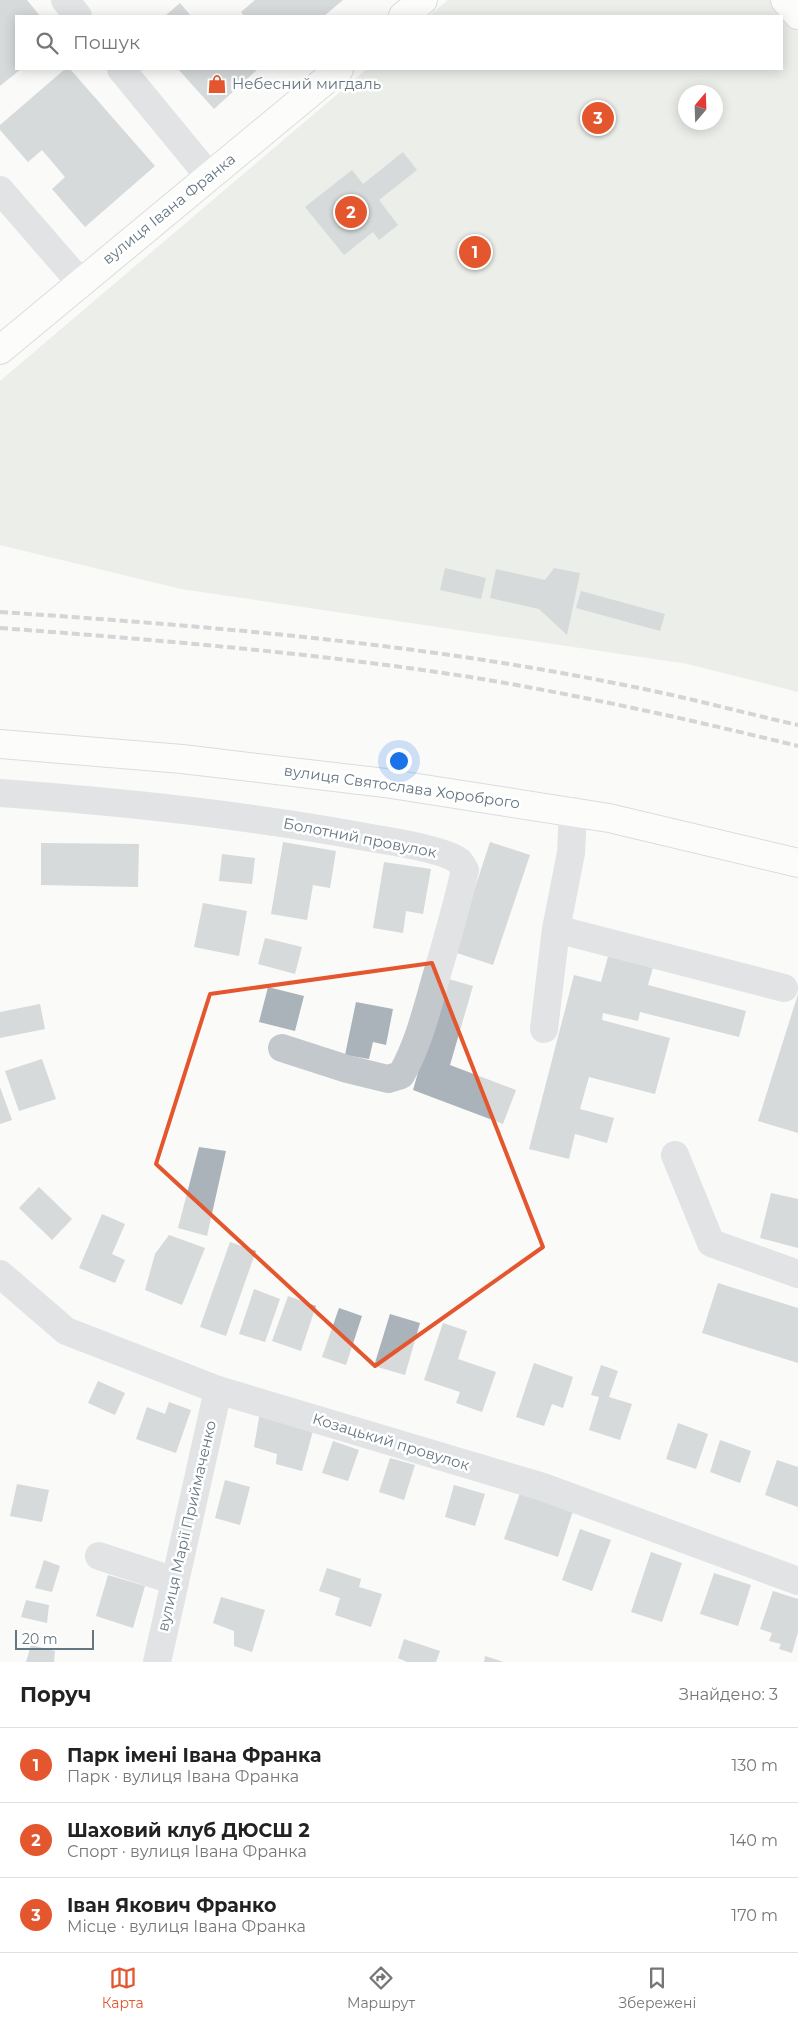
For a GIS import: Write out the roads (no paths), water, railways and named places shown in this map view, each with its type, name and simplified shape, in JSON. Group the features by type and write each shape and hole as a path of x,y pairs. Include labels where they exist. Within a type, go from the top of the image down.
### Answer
{"main road":[{"path":"784,0 798,15"},
{"name":"вулиця Івана Франка","path":"0,350 338,70"},
{"name":"вулиця Святослава Хороброго","path":"0,744 191,760 385,783 573,811 798,863"}],"street":[{"path":"64,0 77,15"},
{"path":"122,70 209,176"},
{"path":"0,190 80,282"},
{"name":"Болотний провулок","path":"0,793 298,824 401,843 446,855 460,861 465,870 459,895 421,1029 402,1075 388,1079 346,1069 282,1048"},
{"path":"544,1029 556,929 572,853 573,811"},
{"path":"556,929 784,988"},
{"path":"675,1155 710,1243 798,1274"},
{"name":"Козацький провулок","path":"0,1274 66,1331 218,1390 544,1487 798,1581"},
{"name":"вулиця Марії Приймаченко","path":"157,1662 218,1390"},
{"path":"99,1556 175,1581"}],"railway":[{"path":"0,612 235,630 391,647 469,658 547,670 646,689 798,725"},
{"path":"0,628 238,648 417,669 516,685 597,701 798,746"}],"place":[{"name":"Небесний мигдаль","path":"217,84"},
{"name":"Іван Якович Франко","path":"598,118"},
{"name":"Шаховий клуб ДЮСШ 2","path":"351,212"},
{"name":"Парк імені Івана Франка","path":"475,252"}]}
